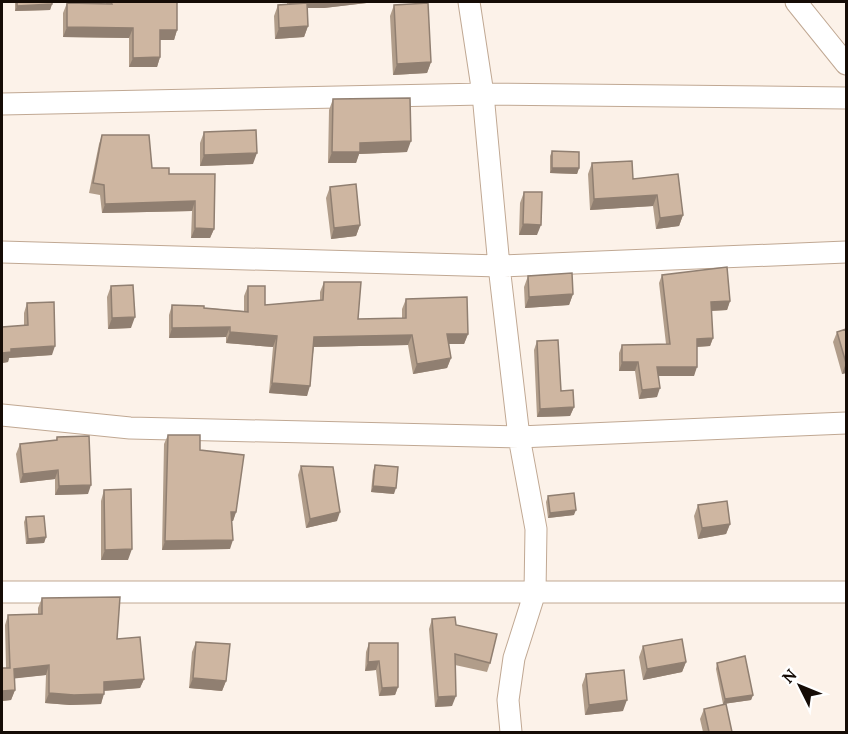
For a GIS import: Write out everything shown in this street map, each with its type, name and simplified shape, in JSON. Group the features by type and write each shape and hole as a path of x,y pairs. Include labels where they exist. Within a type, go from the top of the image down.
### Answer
{"street":[{"path":"469,2 483,94 499,266 519,437 536,529 535,592 514,658 508,700 511,732"},
{"path":"796,2 846,64"},
{"path":"2,104 483,94 846,98"},
{"path":"2,252 499,266 846,252"},
{"path":"2,415 130,428 519,437 846,423"},
{"path":"2,592 846,592"}],"building":[{"path":"17,2 52,2 52,4 17,6"},
{"path":"111,2 177,2 177,30 160,30 160,57 133,58 133,28 67,27 67,3 112,4"},
{"path":"307,3 308,26 279,28 278,5"},
{"path":"428,3 431,62 397,64 394,5"},
{"path":"410,98 411,141 360,143 360,152 332,152 333,99"},
{"path":"256,130 257,153 204,155 204,132"},
{"path":"102,135 149,135 152,168 169,168 169,174 215,174 214,229 195,228 195,201 105,204 104,185 93,183"},
{"path":"552,151 579,152 579,168 552,168"},
{"path":"632,161 633,179 678,174 683,215 660,218 657,195 594,199 592,163"},
{"path":"356,184 360,225 334,228 330,187"},
{"path":"524,192 542,192 541,225 523,224"},
{"path":"727,267 730,301 711,302 713,338 697,339 697,367 657,367 660,388 642,390 638,362 622,362 622,345 670,344 662,275"},
{"path":"572,273 573,294 529,297 528,276"},
{"path":"324,282 361,282 358,319 406,318 406,299 467,297 468,334 447,334 451,358 417,364 412,335 314,337 310,386 272,383 277,336 230,332 230,327 172,328 172,305 204,306 204,308 248,312 248,286 265,286 265,305 323,300"},
{"path":"133,285 135,317 112,318 111,286"},
{"path":"54,302 55,346 11,349 11,352 2,353 2,327 28,325 27,303"},
{"path":"846,329 846,363 837,332"},
{"path":"558,340 561,391 573,390 574,407 540,409 537,341"},
{"path":"168,435 200,435 200,450 244,455 236,512 231,512 233,540 165,541"},
{"path":"89,436 91,485 59,486 58,470 23,474 20,444 57,440 57,437"},
{"path":"375,465 398,467 396,488 373,486"},
{"path":"301,466 333,467 340,512 310,519"},
{"path":"131,489 132,549 105,550 104,490"},
{"path":"574,493 576,510 550,513 548,496"},
{"path":"727,501 730,524 702,528 698,505"},
{"path":"44,516 46,537 28,539 26,517"},
{"path":"120,597 117,639 140,637 144,679 104,682 104,694 49,693 49,665 14,669 15,690 2,691 2,668 10,668 8,615 42,614 42,598"},
{"path":"455,617 456,625 497,634 490,663 455,654 456,696 438,697 432,619"},
{"path":"682,639 686,662 647,669 643,646"},
{"path":"196,642 230,644 226,681 193,678"},
{"path":"369,643 398,643 398,687 382,688 379,661 368,662"},
{"path":"745,656 753,695 725,699 717,663"},
{"path":"624,670 627,700 589,705 586,674"},
{"path":"726,704 732,732 709,732 704,709"}]}
